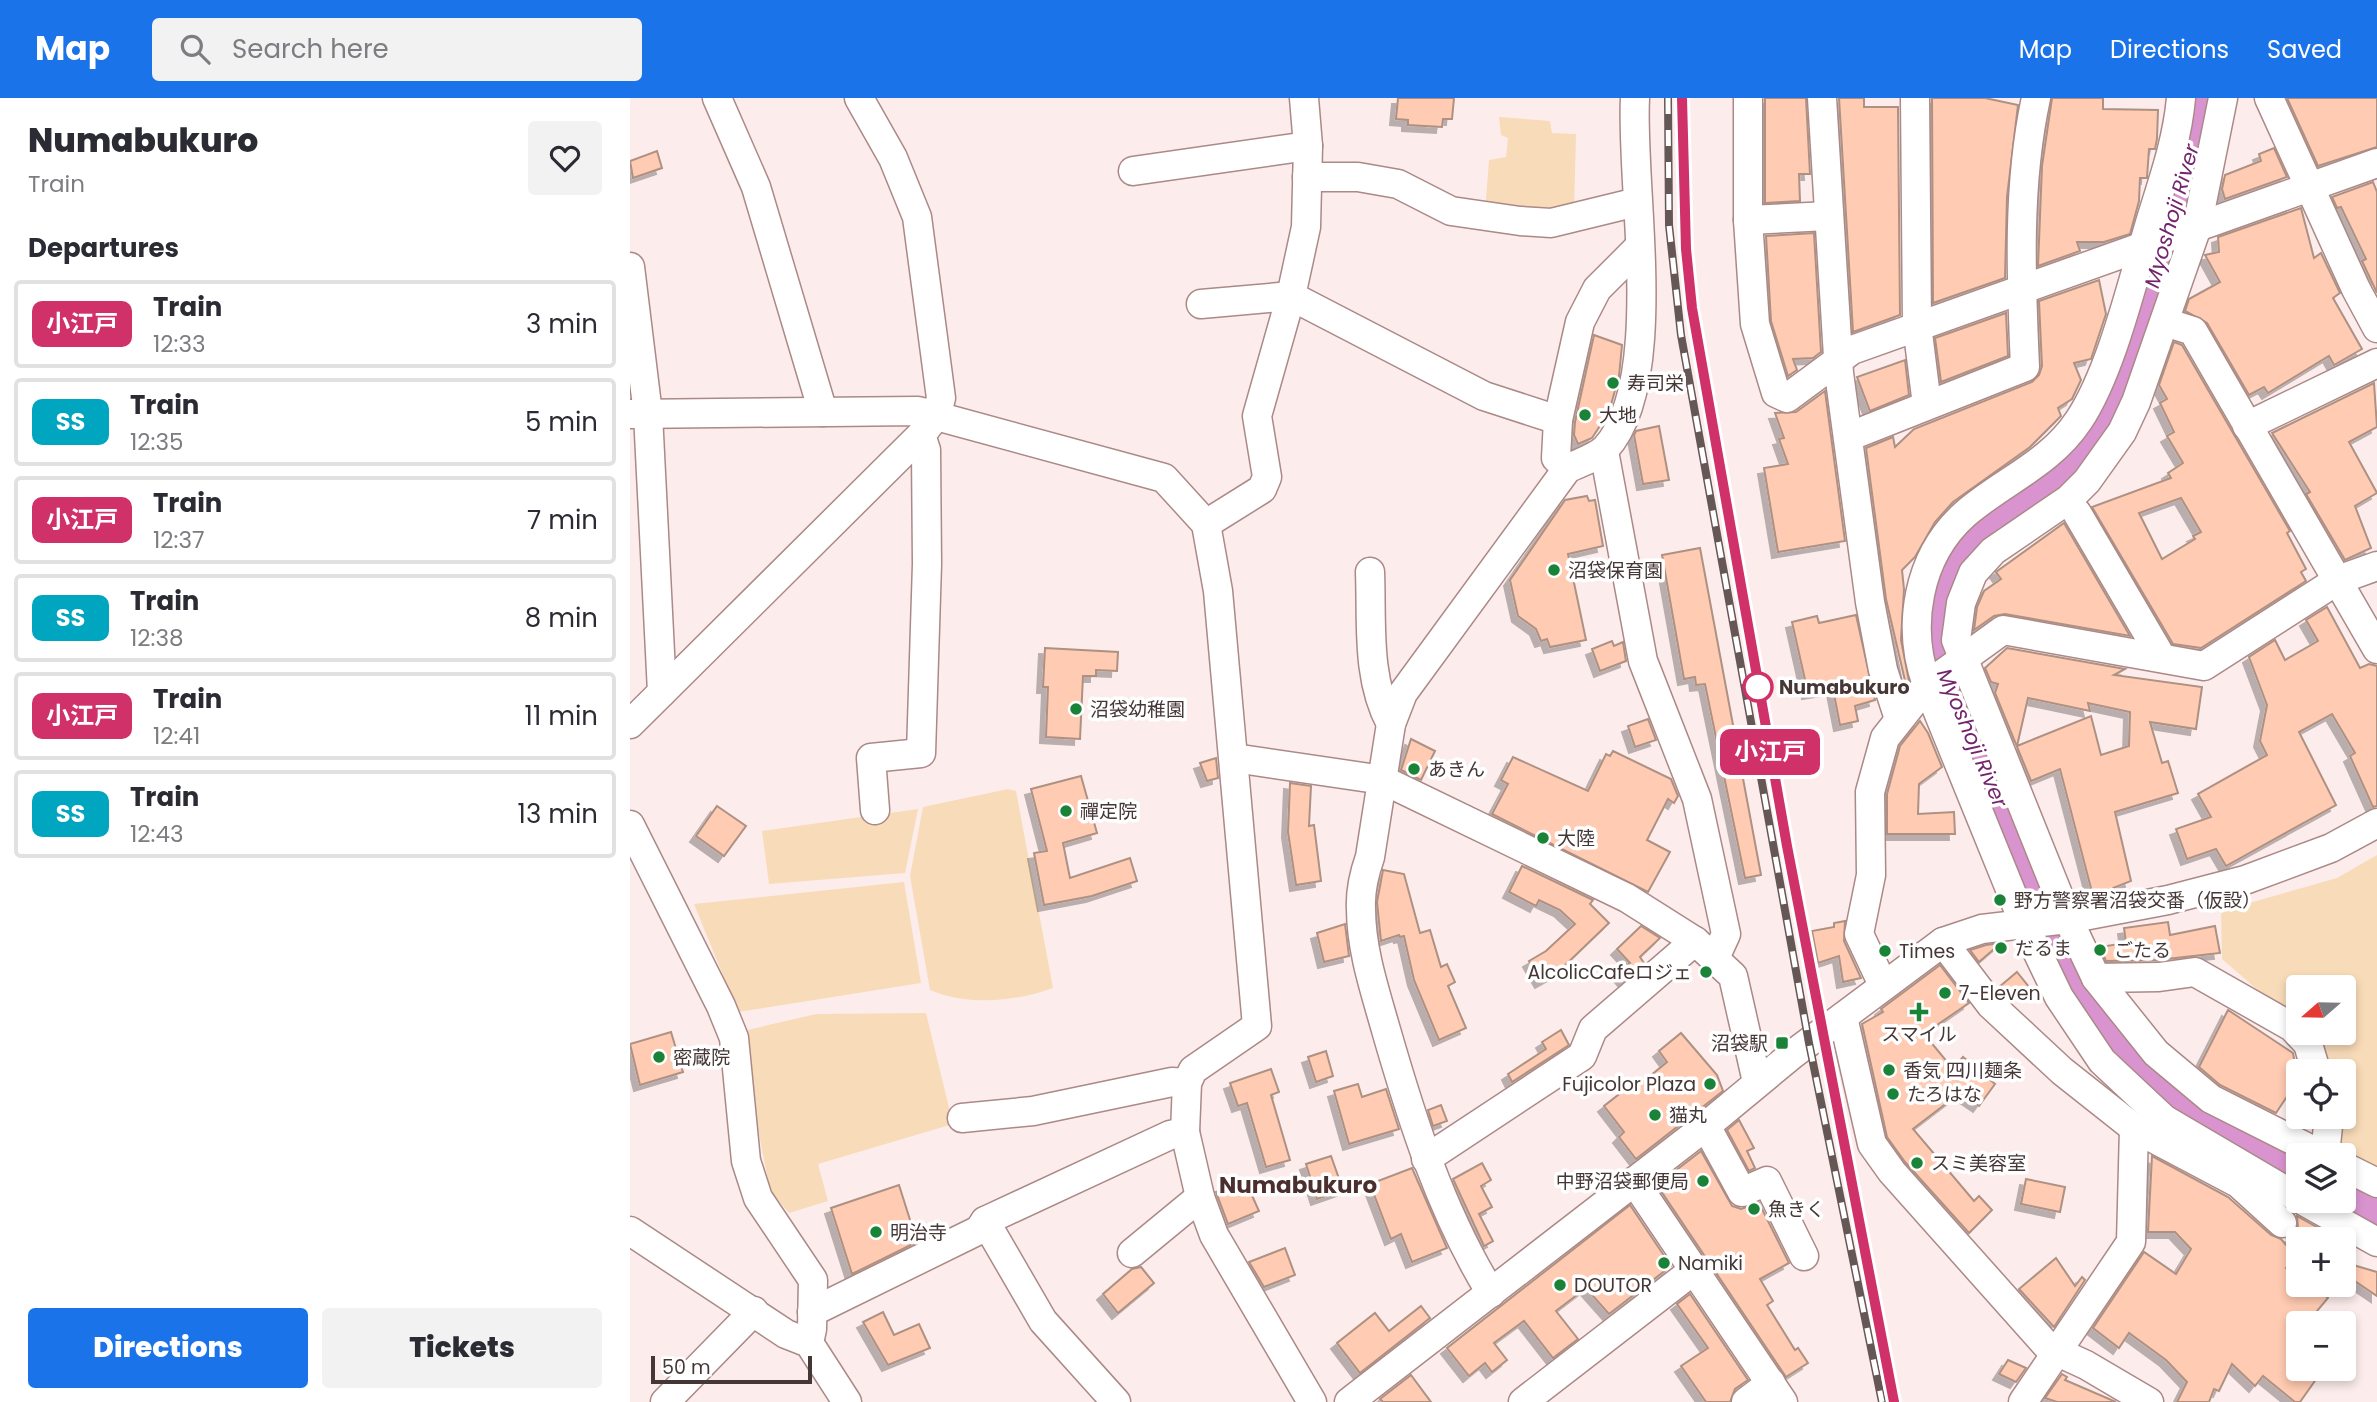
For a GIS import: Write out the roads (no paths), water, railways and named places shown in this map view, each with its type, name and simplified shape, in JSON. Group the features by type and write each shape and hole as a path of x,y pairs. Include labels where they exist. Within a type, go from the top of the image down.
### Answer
{"street":[{"path":"717,98 756,187 823,412"},
{"path":"630,724 928,425 941,398 917,217 893,158 859,98"},
{"path":"1206,524 1262,489 1267,477 1257,416 1291,296 1306,226 1308,146 1304,98"},
{"path":"1491,1293 1477,1270 1426,1159 1376,992 1362,924 1363,877 1370,857 1391,724 1403,693 1567,469 1604,451 1626,418 1643,322 1635,98"},
{"path":"1748,98 1748,220 1755,324 1776,393 1787,398 1828,370 1838,358 1917,325 2377,163"},
{"path":"1822,98 1838,358 1870,602 1883,670 1899,719"},
{"path":"1915,98 1917,325 1927,405"},
{"path":"1848,437 2025,367 2021,290 2026,144 2036,98"},
{"path":"2181,98 2174,145 2148,244 2099,382 2079,421 2040,463 1964,516 1938,548 1921,585 1917,615 1919,663 1930,683 2059,998 2102,1061 2164,1119 2286,1191"},
{"path":"2223,98 2192,229 2165,322 2136,402 2105,458 2069,499 1993,551 1973,573 1961,603 1956,640 1960,662 2066,919 2096,978 2156,1053 2211,1099 2299,1143"},
{"path":"2269,98 2308,186 2377,328"},
{"path":"1133,171 1308,146"},
{"path":"1307,177 1358,177 1398,184 1451,211 1520,221 1551,223 1637,202"},
{"path":"1748,220 1828,216"},
{"path":"1567,469 1556,458 1558,420 1580,322 1597,289 1639,247"},
{"path":"630,267 662,692"},
{"path":"1202,304 1291,296 1484,396 1558,420"},
{"path":"2165,322 2193,331 2377,649"},
{"path":"2247,426 2377,363"},
{"path":"639,414 918,411 928,425 921,753 871,758 875,810"},
{"path":"928,425 1164,478 1206,524 1218,591 1257,1026 1193,1070 1187,1083 1185,1132 1200,1197 1214,1235 1312,1402"},
{"path":"1426,1159 1582,1056 1593,1029 1726,934 1697,799 1643,661 1604,451"},
{"path":"2077,513 2162,658"},
{"path":"1883,985 1859,934 1871,876 1870,792 1885,738 1930,683 2003,630 2204,666 2338,580 2377,566"},
{"path":"1370,572 1374,676 1380,704 1391,724"},
{"path":"1234,758 1383,780 1628,898 1705,950 1733,976 1758,1082"},
{"path":"1349,1402 1706,1126 1883,985 1943,942 1982,929 2028,926 2168,900 2245,880 2331,848 2377,823"},
{"path":"630,825 721,1006 734,1038 746,1161 758,1198 813,1280 809,1343"},
{"path":"1943,942 2002,1015 2062,1071 2134,1128 2238,1183 2282,1223"},
{"path":"2096,978 2159,977 2195,972 2292,1027 2308,1044 2312,1059"},
{"path":"1843,1017 1872,1144 1892,1172 2055,1352 2086,1365 2150,1402"},
{"path":"962,1118 1032,1111 1172,1082 1187,1083"},
{"path":"1706,1126 1742,1192 1767,1181 1804,1256"},
{"path":"2023,1402 2131,1242 2134,1128"},
{"path":"813,1312 979,1230 985,1221 1170,1135 1185,1132"},
{"path":"2356,1173 2377,1184"},
{"path":"1634,1181 1777,1393 1746,1402"},
{"path":"1132,1253 1200,1197"},
{"path":"2325,1213 2377,1242"},
{"path":"985,1221 1043,1321 1116,1402"},
{"path":"630,1231 786,1334 809,1343 847,1402"},
{"path":"1523,1402 1694,1270"},
{"path":"665,1402 754,1311"}],"water":[{"name":"Myoshoji River","path":"2191,98 2218,98 2218,111 2139,373 2099,452 1954,602 2091,982 2286,1145 2286,1183 2218,1146 2127,1076 2072,1008 1924,659 1940,558 2003,496 2065,448"},
{"path":"2356,1186 2377,1198 2377,1234 2339,1213 2356,1213"}],"railway":[{"path":"1668,98 1669,225 1681,335 1809,1043 1882,1402"},
{"path":"1682,98 1684,204 1692,308 1787,846 1894,1402"}],"train":[{"name":"小江戸","path":"1682,98 1686,249 1692,308 1787,846 1894,1402"}],"place":[{"name":"寿司栄","path":"1613,383"},
{"name":"大地","path":"1585,415"},
{"name":"沼袋保育園","path":"1554,570"},
{"name":"Numabukuro","path":"1758,687"},
{"name":"沼袋幼稚園","path":"1076,709"},
{"name":"あきん","path":"1414,769"},
{"name":"禪定院","path":"1066,811"},
{"name":"大陸","path":"1543,838"},
{"name":"野方警察署沼袋交番（仮設）","path":"2000,900"},
{"name":"だるま","path":"2001,948"},
{"name":"ごたる","path":"2100,950"},
{"name":"Times","path":"1885,951"},
{"name":"AlcolicCafeロジェ","path":"1706,972"},
{"name":"7-Eleven","path":"1945,993"},
{"name":"スマイル","path":"1919,1012"},
{"name":"沼袋駅","path":"1782,1043"},
{"name":"密蔵院","path":"659,1057"},
{"name":"香気 四川麺条","path":"1889,1070"},
{"name":"Fujicolor Plaza","path":"1710,1084"},
{"name":"たろはな","path":"1893,1094"},
{"name":"猫丸","path":"1655,1115"},
{"name":"スミ美容室","path":"1917,1163"},
{"name":"中野沼袋郵便局","path":"1703,1181"},
{"name":"魚きく","path":"1754,1209"},
{"name":"明治寺","path":"876,1232"},
{"name":"Namiki","path":"1664,1263"},
{"name":"DOUTOR","path":"1560,1285"}],"district":[{"name":"Numabukuro","path":"1298,1185"}]}
